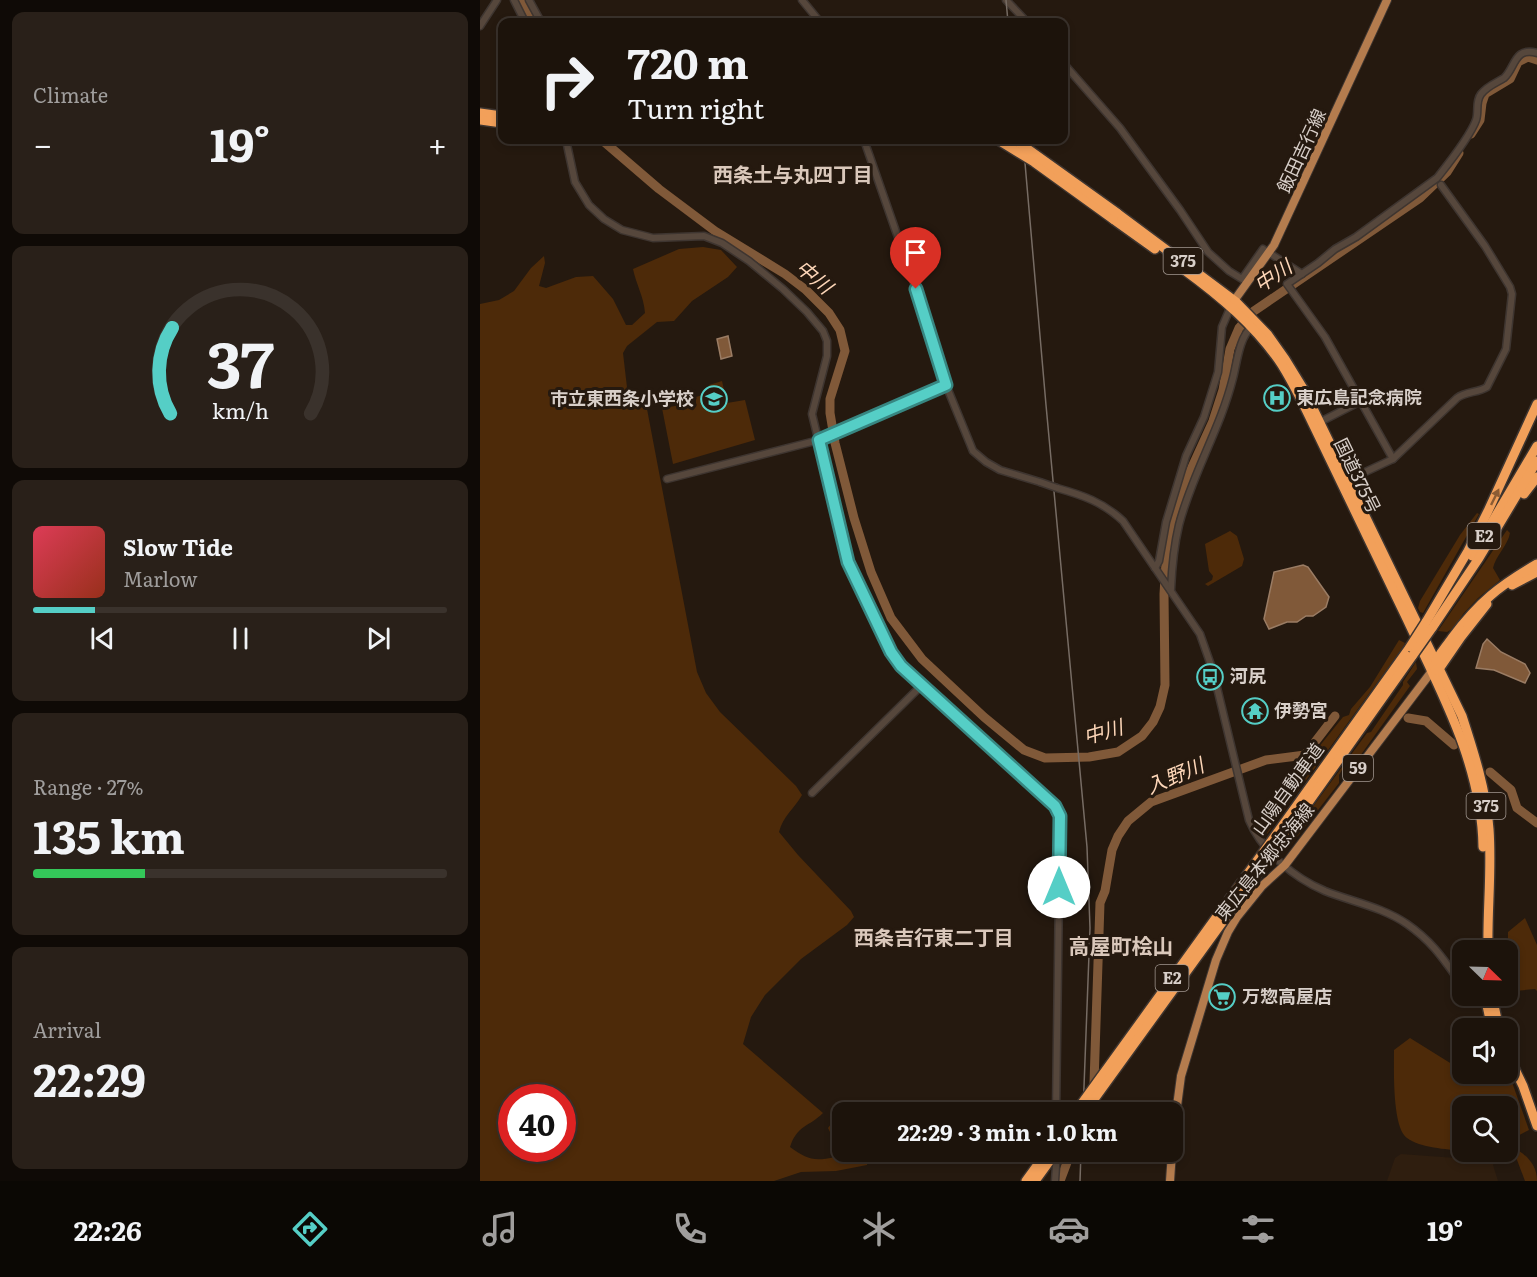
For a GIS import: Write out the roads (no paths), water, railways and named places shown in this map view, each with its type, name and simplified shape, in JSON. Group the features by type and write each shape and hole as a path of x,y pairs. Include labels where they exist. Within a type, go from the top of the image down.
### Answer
{"highway":[{"path":"480,113 498,115"},
{"path":"480,120 498,122"},
{"name":"国道375号","path":"1005,144 1115,216"},
{"name":"国道375号","path":"1020,144 1233,304 1253,325 1290,378 1462,716 1474,753 1489,831 1488,940"},
{"name":"国道375号","path":"1253,325 1268,334 1295,375 1320,422 1436,667 1472,774 1481,813 1483,831 1482,940"},
{"path":"1429,625 1488,511 1537,404"},
{"name":"山陽自動車道","path":"1429,625 1537,446"},
{"name":"山陽自動車道","path":"1092,1102 1412,651 1496,529 1537,461"},
{"path":"1496,529 1537,477"},
{"path":"1436,667 1472,612 1502,584 1537,564"},
{"path":"1436,667 1489,602 1505,589 1537,572"},
{"name":"山陽自動車道","path":"1083,1102 1273,845"},
{"path":"1518,1076 1537,1126"},
{"path":"1026,1181 1040,1162"},
{"path":"1035,1181 1049,1162"}],"main road":[{"name":"飯田吉行線","path":"1233,304 1269,253 1387,0"},
{"name":"東広島本郷忠海線","path":"1178,1102 1181,1076 1216,960 1228,932 1262,886 1286,865 1436,667"},
{"path":"1170,1181 1171,1162"}],"street":[{"path":"480,26 497,0"},
{"path":"514,0 523,18"},
{"path":"529,0 539,18"},
{"path":"802,0 817,18"},
{"path":"1006,0 1023,18"},
{"path":"1394,459 1325,337 1287,284 1437,178 1476,120 1480,95 1485,89 1505,77 1513,61 1521,55 1528,52 1537,53"},
{"path":"1068,69 1120,128 1208,252 1220,264 1242,279 1263,249 1302,274"},
{"path":"567,144 574,182 590,205 604,219 622,230 653,238 690,235 713,238 769,276 807,312 823,331 827,341 827,356 812,414 848,562 891,652 901,666 1055,806 1060,816 1056,1102"},
{"path":"865,144 923,309 946,385 973,451 1000,470 1088,497 1110,508 1123,521 1200,634 1207,651 1249,820 1258,840 1313,885 1406,923 1439,951 1452,970"},
{"path":"1348,480 1394,459 1457,398 1467,392 1483,390 1487,387 1506,349 1512,294 1508,282 1441,185"},
{"path":"1157,571 1170,507 1186,456 1204,417 1218,372 1222,327 1233,304"},
{"path":"1171,589 1172,562 1183,510 1219,425 1241,347 1248,329 1253,325"},
{"path":"667,479 819,440 946,385"},
{"path":"1320,422 1361,401"},
{"path":"812,793 922,685"},
{"path":"1055,1181 1056,1162"}],"waterway":[{"name":"中川","path":"523,0 532,18"},
{"name":"中川","path":"1471,134 1480,120 1485,94 1510,79 1518,62 1528,57 1537,60"},
{"name":"中川","path":"607,144 659,189 715,231 785,274 806,290 829,313 840,330 845,351 830,399 835,443 854,518 871,572 891,618 922,659 984,717 1024,750 1045,758 1089,757 1118,752 1142,736 1153,722 1160,707 1165,685 1164,594 1167,546 1172,518 1182,489 1213,421 1223,390 1230,349 1239,328 1254,311 1420,198 1447,172 1459,153"},
{"name":"入野川","path":"1093,1102 1100,903 1105,891 1112,850 1118,836 1128,821 1151,802 1266,760 1305,755 1335,716"},
{"name":"入野川","path":"1408,718 1426,721 1454,745"},
{"name":"入野川","path":"1490,772 1511,790 1517,808 1537,823"},
{"name":"入野川","path":"1060,1181 1067,1162"}],"railway":[{"path":"1006,0 1008,18"},
{"path":"1023,144 1087,847 1090,928 1083,1102"},
{"path":"1080,1181 1081,1162"}],"place":[{"name":"東広島記念病院","path":"1277,398"},
{"name":"市立東西条小学校","path":"714,399"},
{"name":"河尻","path":"1210,677"},
{"name":"伊勢宮","path":"1255,711"},
{"name":"万惣高屋店","path":"1222,997"}],"district":[{"name":"西条土与丸四丁目","path":"793,175"},
{"name":"西条吉行東二丁目","path":"934,938"},
{"name":"高屋町桧山","path":"1121,947"}]}
